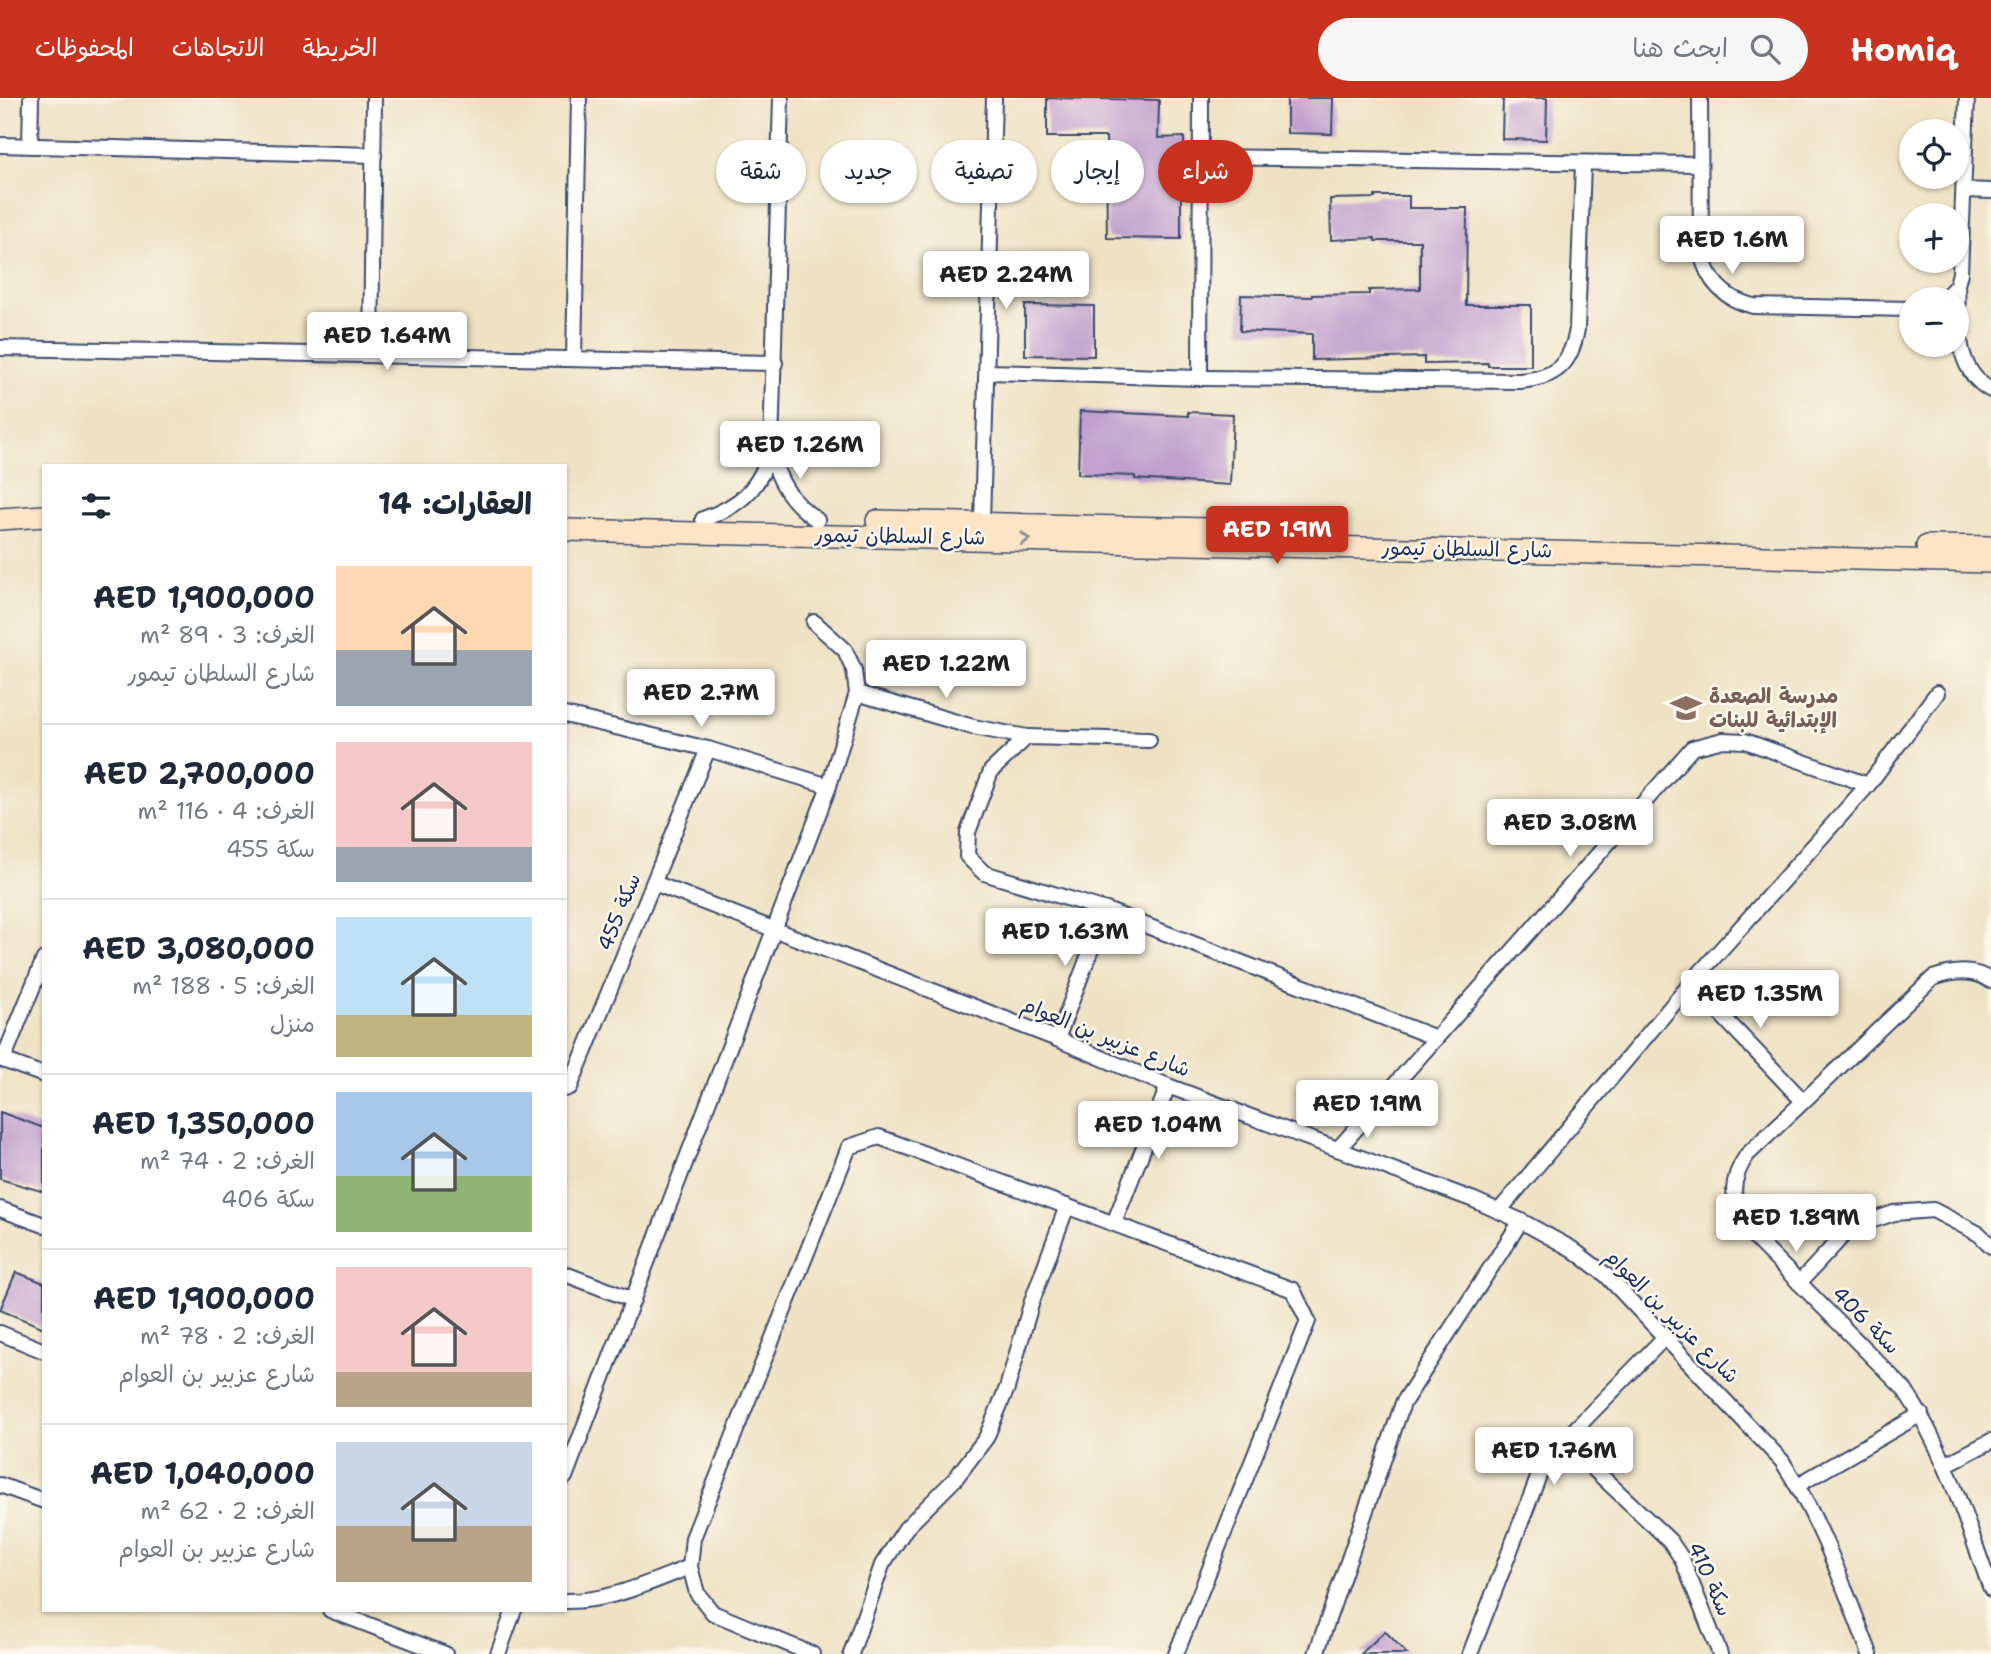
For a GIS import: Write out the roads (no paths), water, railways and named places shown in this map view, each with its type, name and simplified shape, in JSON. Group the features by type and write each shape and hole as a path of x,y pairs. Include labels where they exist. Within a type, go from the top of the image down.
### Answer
{"main road":[{"path":"0,519 42,516"},
{"name":"شارع السلطان تيمور","path":"567,516 982,522 1991,547"},
{"path":"0,533 42,529"},
{"name":"شارع السلطان تيمور","path":"567,530 1991,562"}],"street":[{"path":"30,98 30,146"},
{"path":"371,354 374,98"},
{"path":"574,359 579,98"},
{"path":"703,520 734,506 747,495 766,466 771,449 781,98"},
{"path":"982,522 994,98"},
{"path":"1201,98 1201,140"},
{"path":"1700,98 1701,252 1709,276 1726,295 1743,304 1763,307 1899,309"},
{"path":"1966,98 1962,262 1957,285 1962,353 1965,364 1979,383 1991,390"},
{"path":"0,145 374,155"},
{"path":"1253,158 1699,164"},
{"path":"987,372 1520,382 1546,376 1570,356 1577,329 1583,164"},
{"path":"1964,190 1991,191"},
{"path":"1200,378 1201,203"},
{"path":"0,348 775,363"},
{"path":"771,449 775,467 786,491 803,510 817,520"},
{"path":"567,1472 829,786 857,693 854,670 845,650 814,622"},
{"path":"857,693 973,727 1027,737 1149,740"},
{"path":"1499,1211 1691,983 1868,785 1937,693"},
{"path":"567,715 708,749 829,786"},
{"path":"1027,737 991,771 968,832 967,856 984,873 1106,909 1436,1038"},
{"path":"1339,1148 1692,748 1723,740 1745,741 1868,785"},
{"name":"سكة 455","path":"567,1088 570,1087 708,749"},
{"name":"شارع عزبير بن العوام","path":"654,883 1057,1039 1168,1086 1339,1148 1499,1211 1572,1249 1606,1275 1782,1461 1819,1526 1870,1654"},
{"path":"1057,1039 1106,909"},
{"path":"42,964 1,1059 42,1074"},
{"name":"سكة 406","path":"1991,981 1983,975 1954,971 1933,978 1747,1155 1737,1170 1733,1191 1737,1209 1746,1228 1904,1389 1921,1414 1944,1465 1991,1589"},
{"path":"1691,983 1803,1101"},
{"path":"1114,1223 1168,1086"},
{"path":"812,1654 713,1613 697,1593 690,1567 693,1538 849,1147 879,1137 1293,1290 1308,1321 1176,1654"},
{"path":"851,1654 882,1565 906,1528 955,1479 986,1438 1007,1388 1032,1301 1068,1206"},
{"path":"0,1209 42,1224"},
{"path":"1799,1283 1850,1228 1894,1213 1933,1210 1979,1234 1991,1246"},
{"path":"1316,1654 1403,1403 1521,1221"},
{"path":"567,1275 633,1300"},
{"path":"0,1333 42,1351"},
{"path":"1470,1654 1548,1457 1665,1337"},
{"path":"1798,1485 1921,1414"},
{"name":"سكة 410","path":"1563,1440 1670,1541 1682,1559 1720,1654"},
{"path":"1944,1465 1991,1441"},
{"path":"0,1485 42,1500"},
{"path":"567,1601 629,1591 690,1567"},
{"path":"335,1612 445,1654"},
{"path":"498,1654 513,1612"}],"place":[{"name":"مدرسة الصعدة الإبتدائية للبنات","path":"1686,708"}]}
